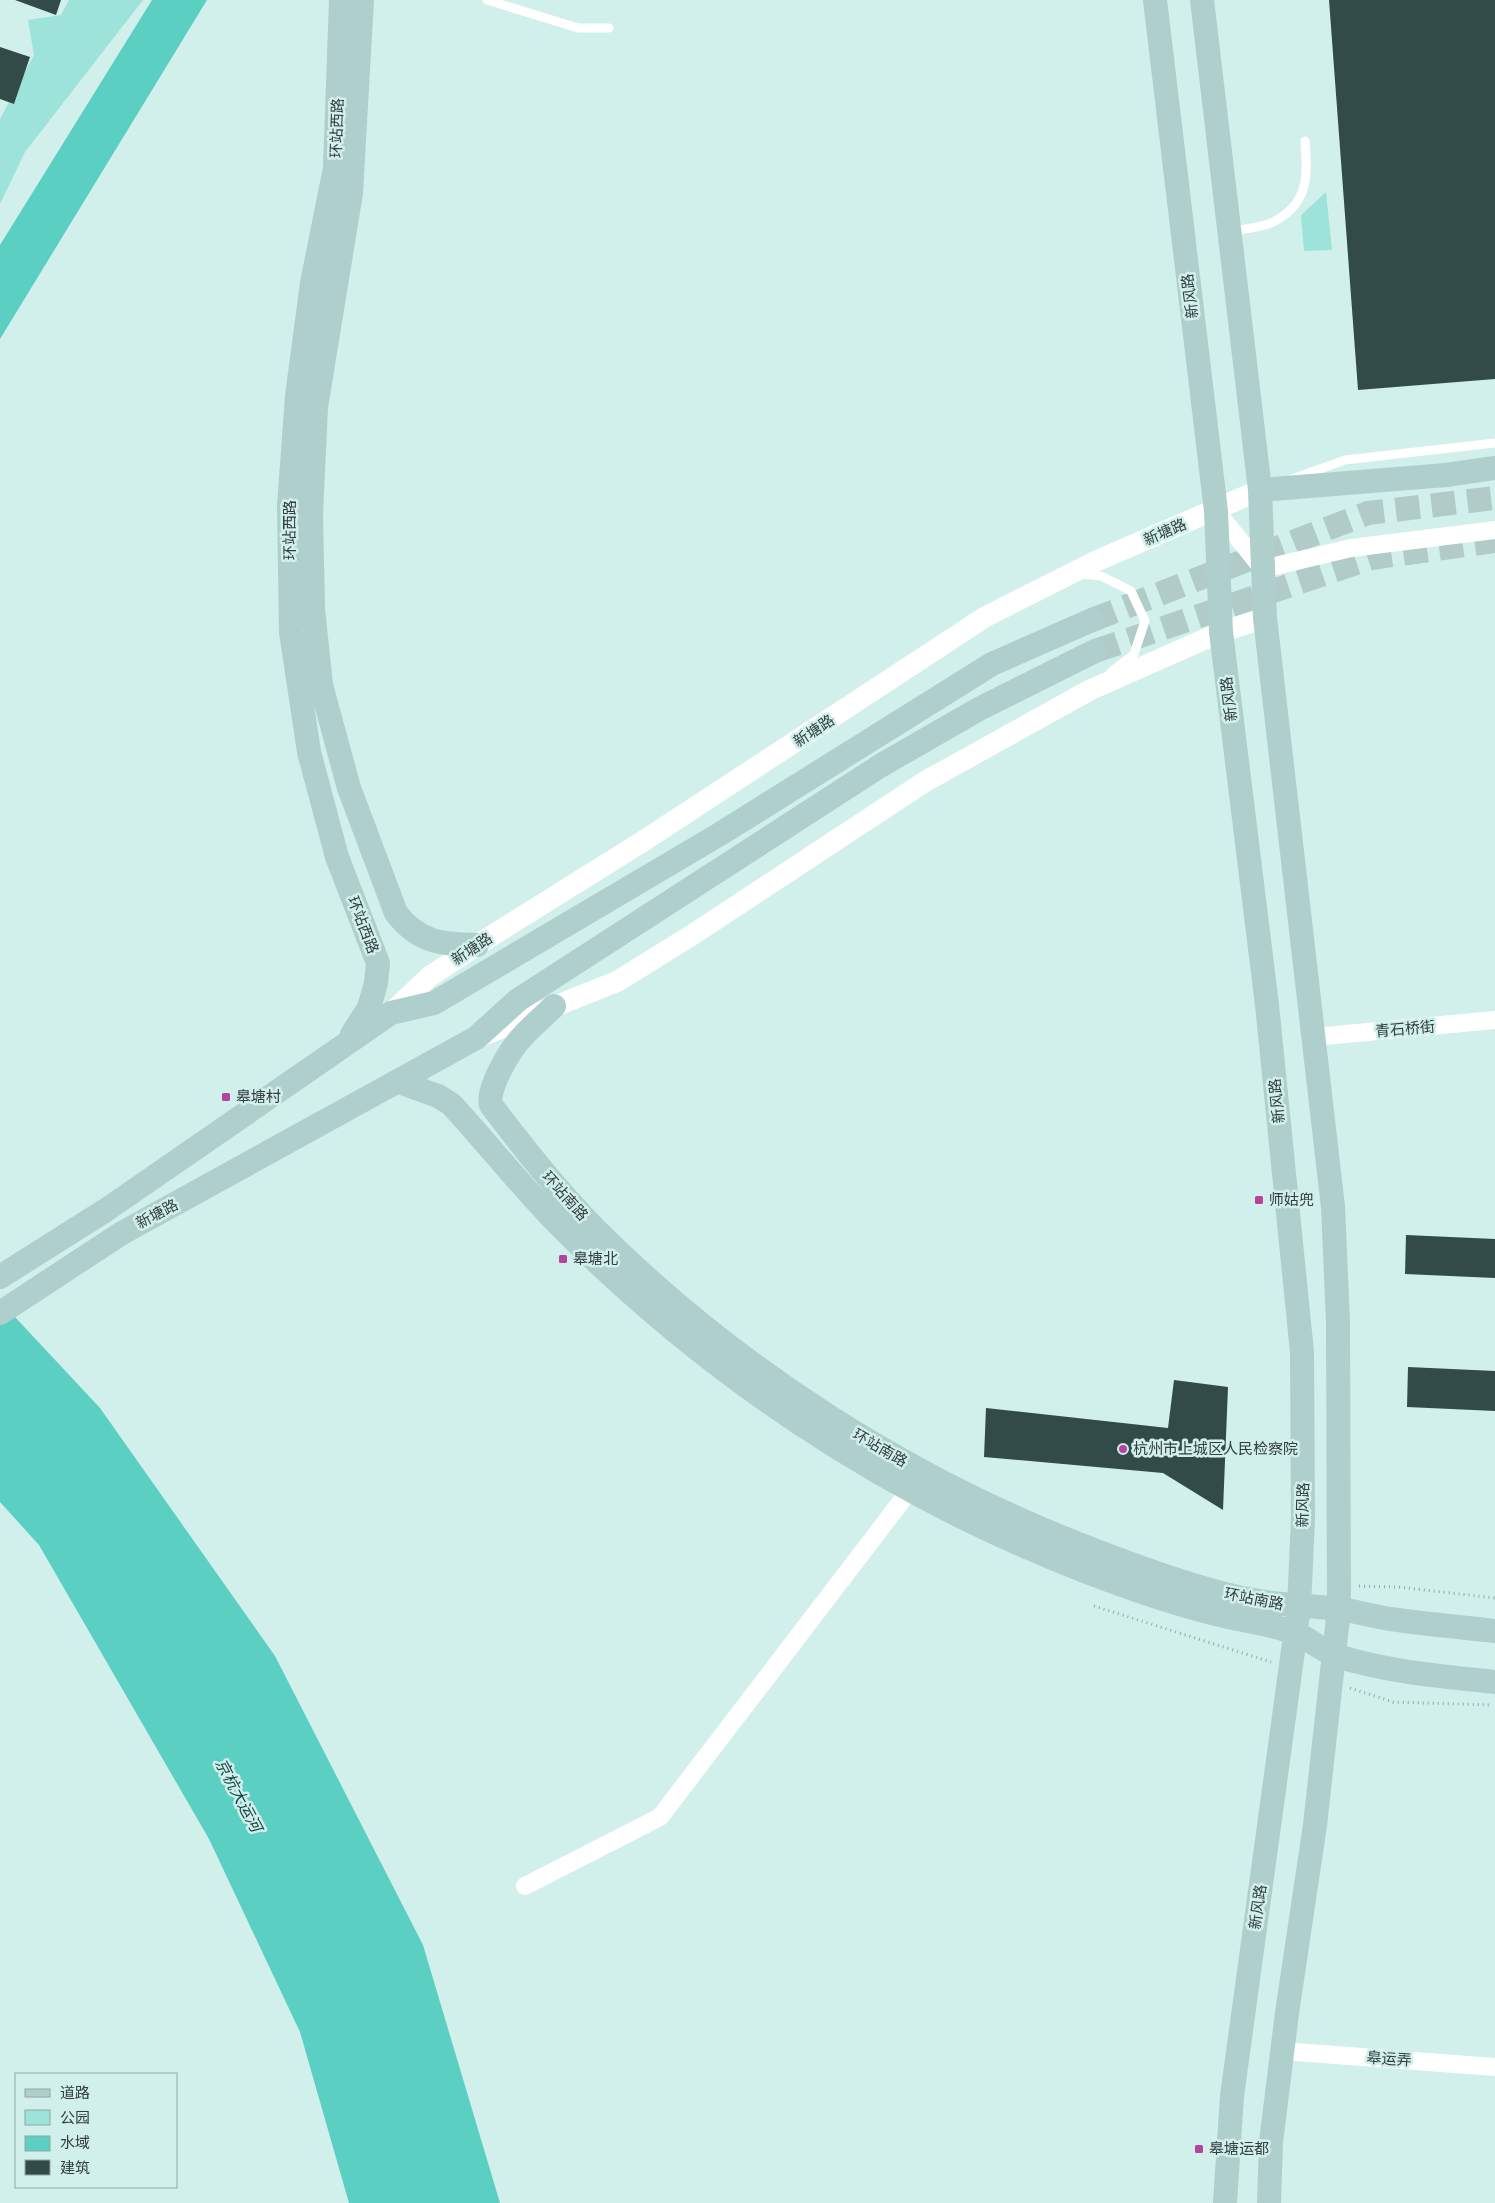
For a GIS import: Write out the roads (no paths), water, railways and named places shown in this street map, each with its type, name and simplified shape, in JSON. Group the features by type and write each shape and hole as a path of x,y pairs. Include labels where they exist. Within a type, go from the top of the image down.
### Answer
{"main road":[{"name":"环站西路","path":"341,0 335,168 312,283 298,396 289,506 292,632 309,752 336,857 378,963 376,983 369,1008 346,1043"},
{"name":"环站西路","path":"362,0 351,193 316,407 311,523 313,608 321,685 348,788 396,913 406,926 426,938 443,943 477,945"},
{"name":"新风路","path":"1155,0 1216,510 1221,632 1267,1005 1302,1352 1303,1519 1298,1607 1232,2096 1225,2203"},
{"path":"1202,0 1260,490 1265,618 1333,1207 1337,1312 1339,1609 1315,1825 1282,2051 1271,2142 1269,2203"},
{"path":"1260,490 1446,475 1495,468"},
{"name":"新塘路","path":"0,1277 106,1210 391,1013 434,1003 720,834 992,664 1092,620"},
{"name":"新塘路","path":"0,1312 122,1233 476,1038 518,1000 880,766 979,709 1095,651"},
{"name":"环站南路","path":"554,1006 522,1037 510,1054 493,1086 489,1099 491,1105 536,1163 595,1229 675,1302 750,1363 883,1450 972,1497 1050,1533 1147,1570 1225,1594 1298,1607 1339,1609 1389,1619 1493,1631"},
{"name":"环站南路","path":"399,1082 438,1096 451,1104 554,1220 630,1293 700,1352 737,1381 808,1429 910,1490 994,1533 1111,1581 1210,1613 1294,1632 1334,1656 1402,1671 1495,1682"}],"street":[{"name":"新塘路","path":"391,1013 429,977 687,813 985,617 1074,573 1260,490"},
{"path":"1216,510 1263,569 1351,548 1495,530"},
{"name":"新塘路","path":"476,1038 618,981 692,936 926,781 1090,690 1221,632 1265,618"},
{"name":"青石桥街","path":"1314,1038 1495,1020"},
{"path":"525,1886 660,1817 910,1490"},
{"name":"皋运弄","path":"1282,2051 1495,2067"}],"lane":[{"path":"487,0 578,28 609,28"},
{"path":"1228,232 1273,222 1293,207 1302,195 1307,172 1305,141"},
{"path":"1260,490 1345,460 1495,443"},
{"path":"1074,573 1101,576 1131,592 1145,621 1134,654 1090,690"}],"water":[{"path":"152,0 207,0 0,339 0,245"},
{"name":"京杭大运河","path":"0,1301 100,1408 275,1656 423,1945 500,2203 349,2203 300,2032 209,1839 39,1545 0,1502"}],"tunnel":[{"path":"1092,620 1368,513 1495,498"},
{"path":"1095,651 1371,558 1495,541"}],"place":[{"name":"皋塘村","path":"226,1097"},
{"name":"师姑兜","path":"1259,1200"},
{"name":"皋塘北","path":"563,1259"},
{"name":"杭州市上城区人民检察院","path":"1123,1449"},
{"name":"皋塘运都","path":"1199,2149"}]}
